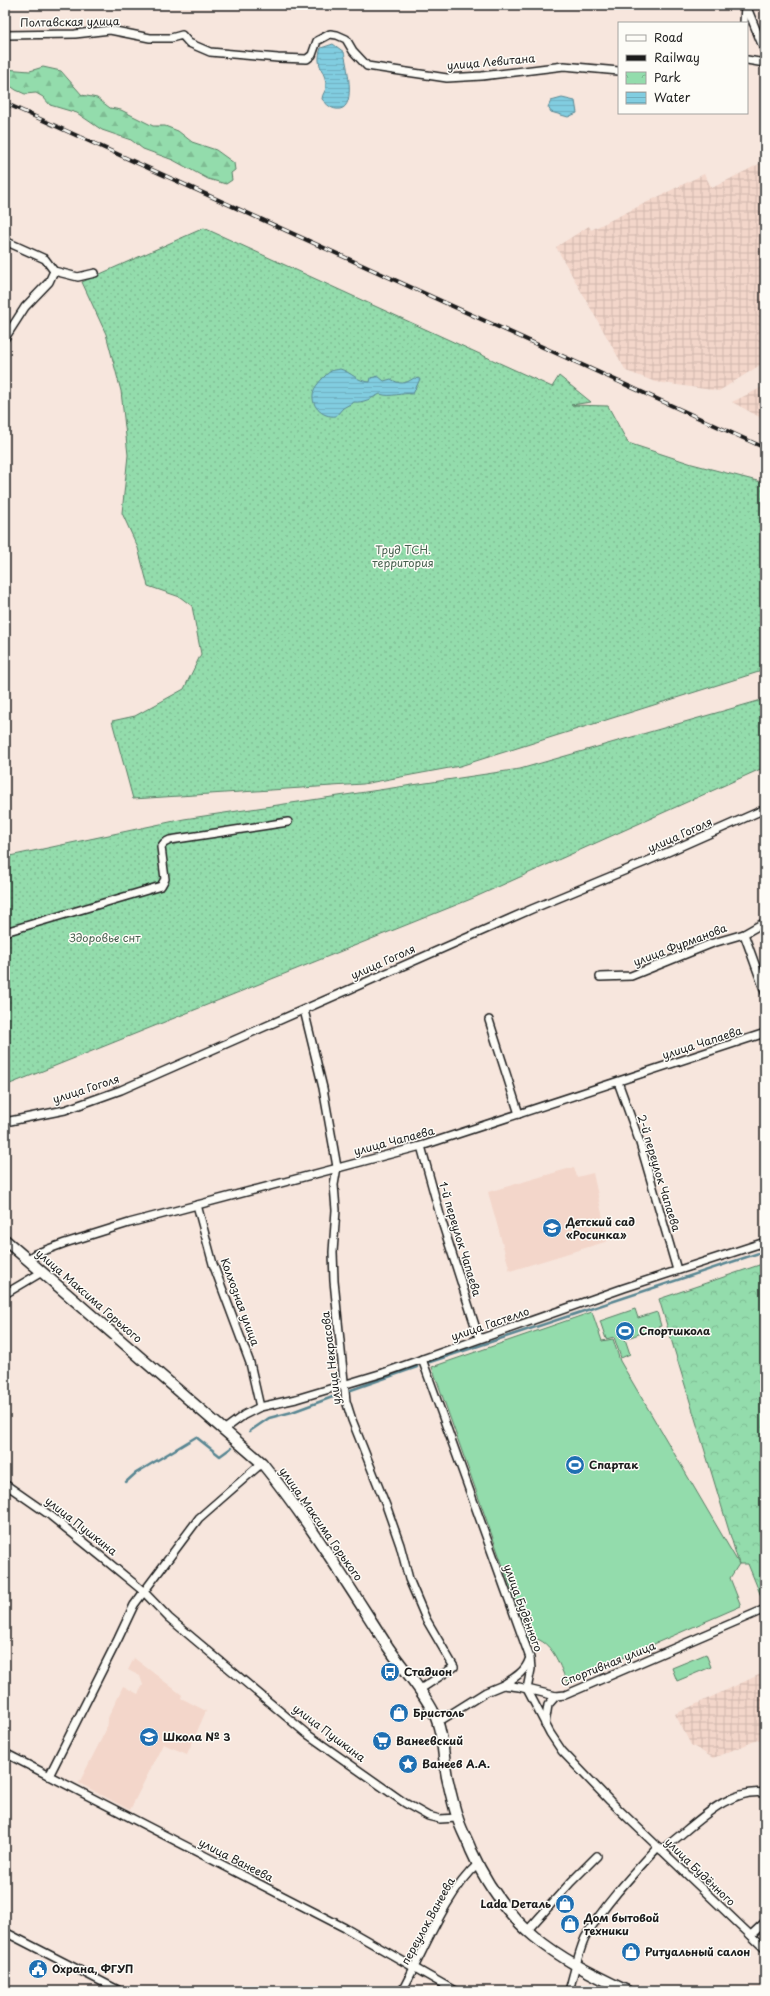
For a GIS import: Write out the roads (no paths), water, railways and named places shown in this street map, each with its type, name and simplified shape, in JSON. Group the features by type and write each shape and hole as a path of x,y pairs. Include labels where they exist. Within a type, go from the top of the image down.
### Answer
{"street":[{"path":"744,22 746,5"},
{"path":"746,5 765,52"},
{"name":"Полтавская улица","path":"5,35 75,34 110,30 150,38 171,38 182,35"},
{"name":"улица Левитана","path":"182,35 189,43 210,52 307,59 312,55 317,41 330,34 337,35 346,39 353,51 367,66 447,78 482,76 564,66 618,71"},
{"path":"748,60 765,63"},
{"path":"5,241 45,260 54,271 78,277 95,273"},
{"path":"5,338 25,307 49,282 54,271"},
{"name":"улица Гоголя","path":"5,1122 65,1110 121,1090 532,909 643,863 765,809"},
{"path":"5,932 161,886 165,880 161,847 164,843 170,840 288,822"},
{"name":"улица Фурманова","path":"600,977 631,976 713,943 744,934 765,922"},
{"path":"744,934 765,992"},
{"name":"улица Некрасова","path":"304,1010 323,1088 337,1167 334,1185 336,1210 333,1252 343,1385 352,1420 387,1508 409,1579 429,1625 454,1667 419,1690"},
{"path":"489,1020 519,1114"},
{"name":"улица Чапаева","path":"27,1260 35,1254 65,1242 129,1223 421,1146 765,1033"},
{"name":"2-й переулок Чапаева","path":"618,1082 640,1143 677,1270"},
{"name":"1-й переулок Чапаева","path":"421,1146 444,1229 479,1338"},
{"name":"Колхозная улица","path":"197,1205 213,1264 250,1363 260,1407"},
{"name":"улица Максима Горького","path":"5,1240 225,1429 262,1463 285,1491 429,1704 438,1722 457,1818"},
{"name":"улица Гастелло","path":"225,1429 244,1415 260,1407 343,1385 677,1270 765,1242"},
{"path":"5,1294 42,1272"},
{"name":"улица Будённого","path":"422,1359 530,1658 531,1669 527,1689 545,1724 562,1751 578,1769 765,1948"},
{"path":"49,1776 118,1639 127,1616 143,1591 199,1518 262,1463"},
{"name":"улица Пушкина","path":"5,1484 84,1542 143,1591 169,1618 307,1734 406,1803 428,1816 440,1819 457,1818"},
{"name":"Спортивная улица","path":"503,1685 556,1696 572,1692 765,1610"},
{"path":"438,1722 486,1692 503,1685 519,1675 527,1667 530,1658"},
{"path":"545,1724 548,1705 556,1696"},
{"name":"улица Ванеева","path":"5,1753 345,1928 415,1967 454,1991"},
{"path":"569,1991 585,1939 604,1910 631,1876 660,1849 681,1836 702,1817 735,1796 754,1791 765,1793"},
{"path":"457,1818 478,1864 505,1908 516,1921 550,1949 577,1967 627,1991"},
{"path":"527,1930 597,1856"},
{"name":"переулок Ванеева","path":"402,1991 435,1927 463,1879 478,1864"},
{"path":"751,1935 765,1922"},
{"path":"5,1932 120,1991"}],"water":[{"path":"333,44 344,52 348,74 348,100 345,106 340,109 330,107 322,99 326,88 326,82 320,65 319,55 321,48"},
{"path":"562,98 575,101 577,113 568,117 551,112 548,107 551,101"},
{"path":"340,369 366,382 370,382 371,378 378,376 384,381 391,379 400,383 408,382 414,378 420,379 413,394 380,394 371,399 354,402 343,408 336,416 326,415 318,409 313,401 314,390 324,377 332,371"}],"waterway":[{"path":"430,1362 765,1251"},
{"path":"351,1390 417,1367"},
{"path":"250,1431 269,1418 292,1412 338,1395"},
{"path":"126,1482 136,1473 196,1437 220,1456 231,1448"}],"railway":[{"path":"5,103 765,448"}],"place":[{"name":"Детский сад «Росинка»","path":"552,1228"},
{"name":"Спортшкола","path":"625,1331"},
{"name":"Спартак","path":"575,1465"},
{"name":"Стадион","path":"390,1672"},
{"name":"Бристоль","path":"399,1713"},
{"name":"Школа № 3","path":"149,1737"},
{"name":"Ванеевский","path":"382,1741"},
{"name":"Ванеев А.А.","path":"408,1764"},
{"name":"Lada Dеталь","path":"565,1904"},
{"name":"Дом бытовой техники","path":"570,1924"},
{"name":"Ритуальный салон","path":"631,1952"},
{"name":"Охрана, ФГУП","path":"38,1969"}],"park label":[{"name":"Труд ТСН. территория","path":"403,556"},
{"name":"Здоровье снт","path":"105,938"}]}
